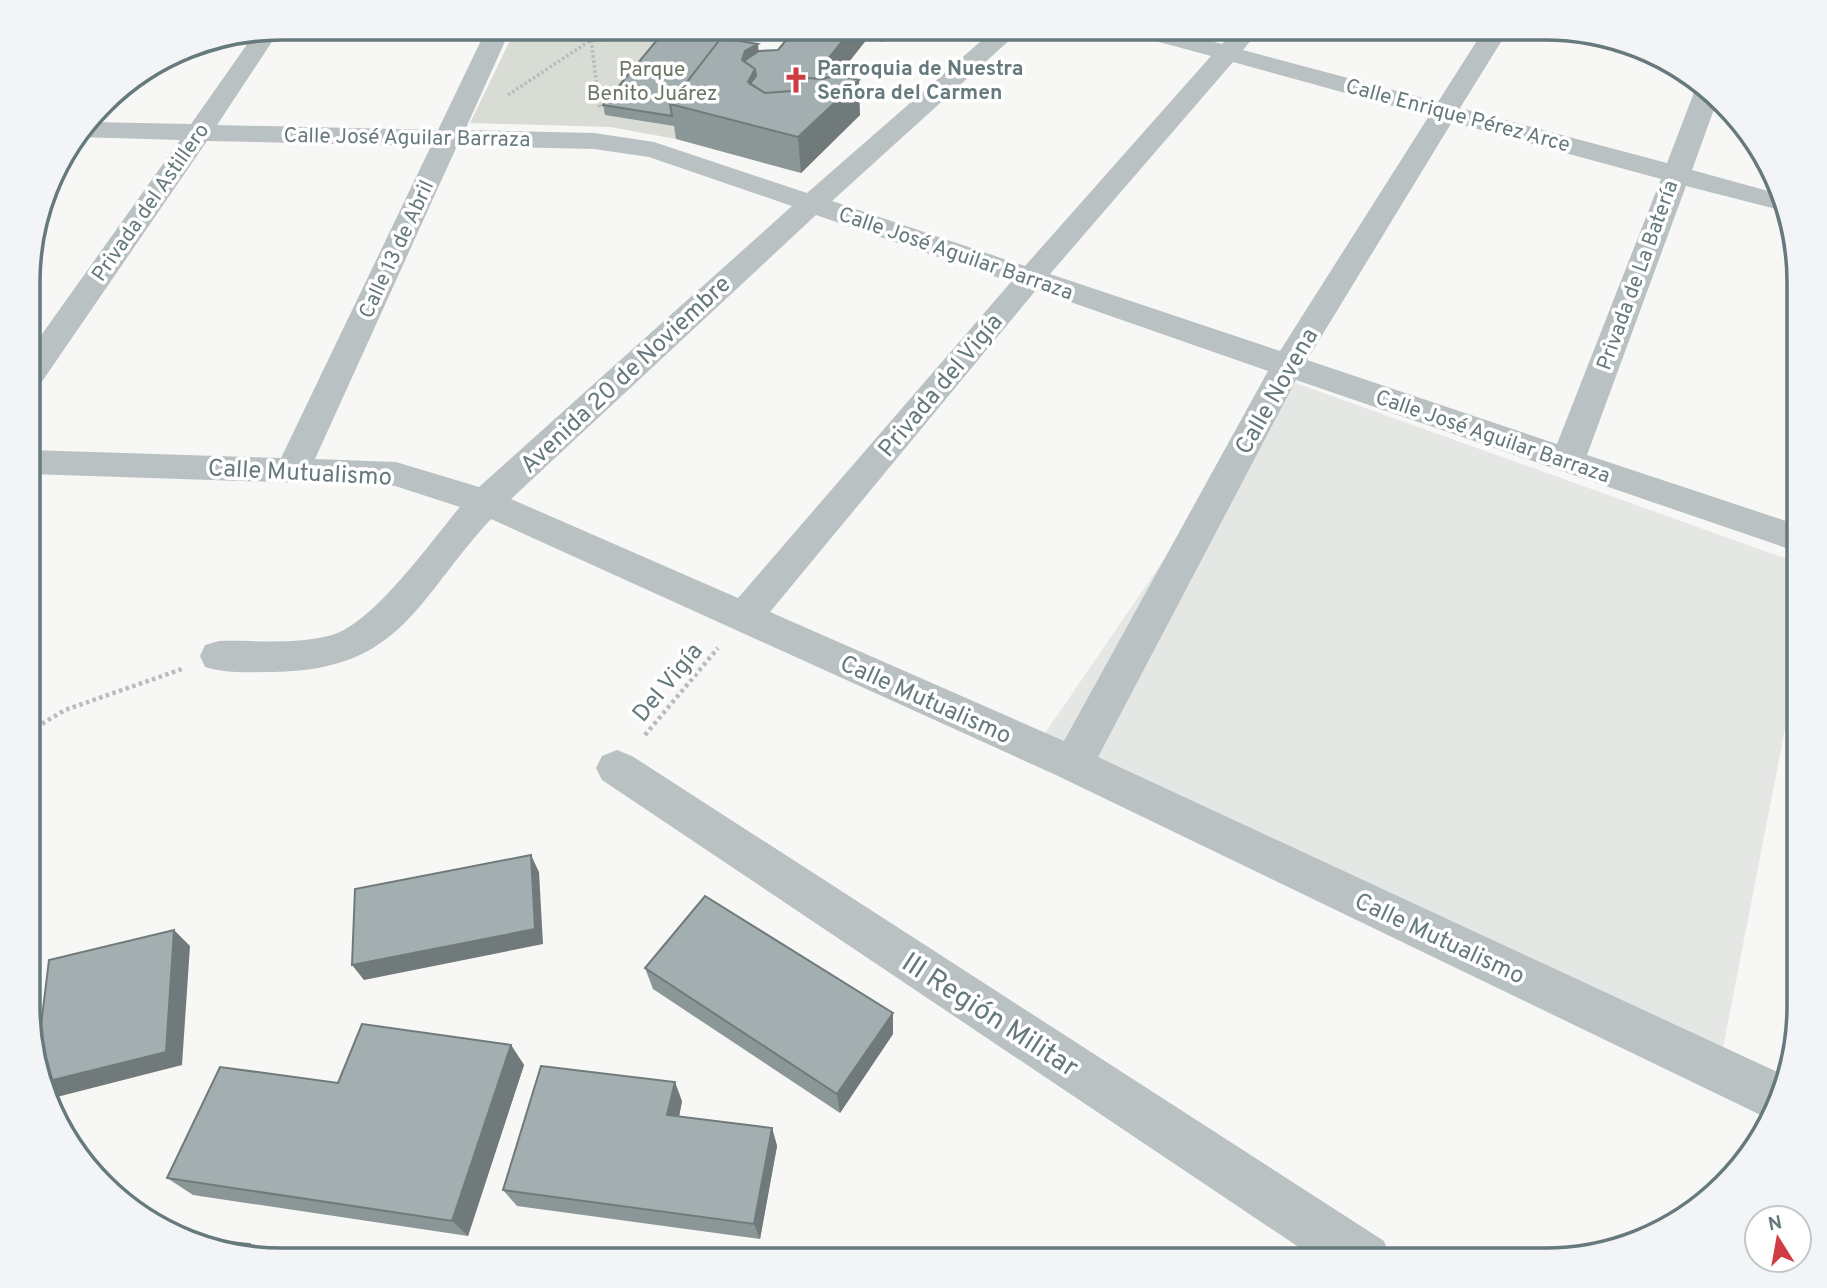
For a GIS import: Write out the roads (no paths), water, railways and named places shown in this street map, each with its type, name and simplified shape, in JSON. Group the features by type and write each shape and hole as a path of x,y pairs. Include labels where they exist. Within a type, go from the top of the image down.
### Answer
{"street":[{"name":"Calle 13 de Abril","path":"292,471 493,40"},
{"name":"Privada del Astillero","path":"40,360 262,41"},
{"name":"Avenida 20 de Noviembre","path":"219,656 317,653 351,644 381,622 485,502 810,204 997,41"},
{"name":"Calle Enrique Pérez Arce","path":"1182,41 1773,200"},
{"name":"Privada del Vigía","path":"743,618 1030,278 1238,41"},
{"name":"Calle Novena","path":"1073,764 1287,366 1490,41"},
{"name":"Privada de La Batería","path":"1568,461 1704,100"},
{"name":"Calle José Aguilar Barraza","path":"95,130 623,144 654,150 1786,535"},
{"name":"Calle Mutualismo","path":"40,462 396,474 485,502 1073,764 1770,1093"},
{"name":"lll Región Militar","path":"617,768 1347,1248"}],"place":[{"name":"Parroquia de Nuestra Señora del Carmen","path":"796,80"}],"park label":[{"name":"Parque Benito Juárez","path":"652,81"}]}
